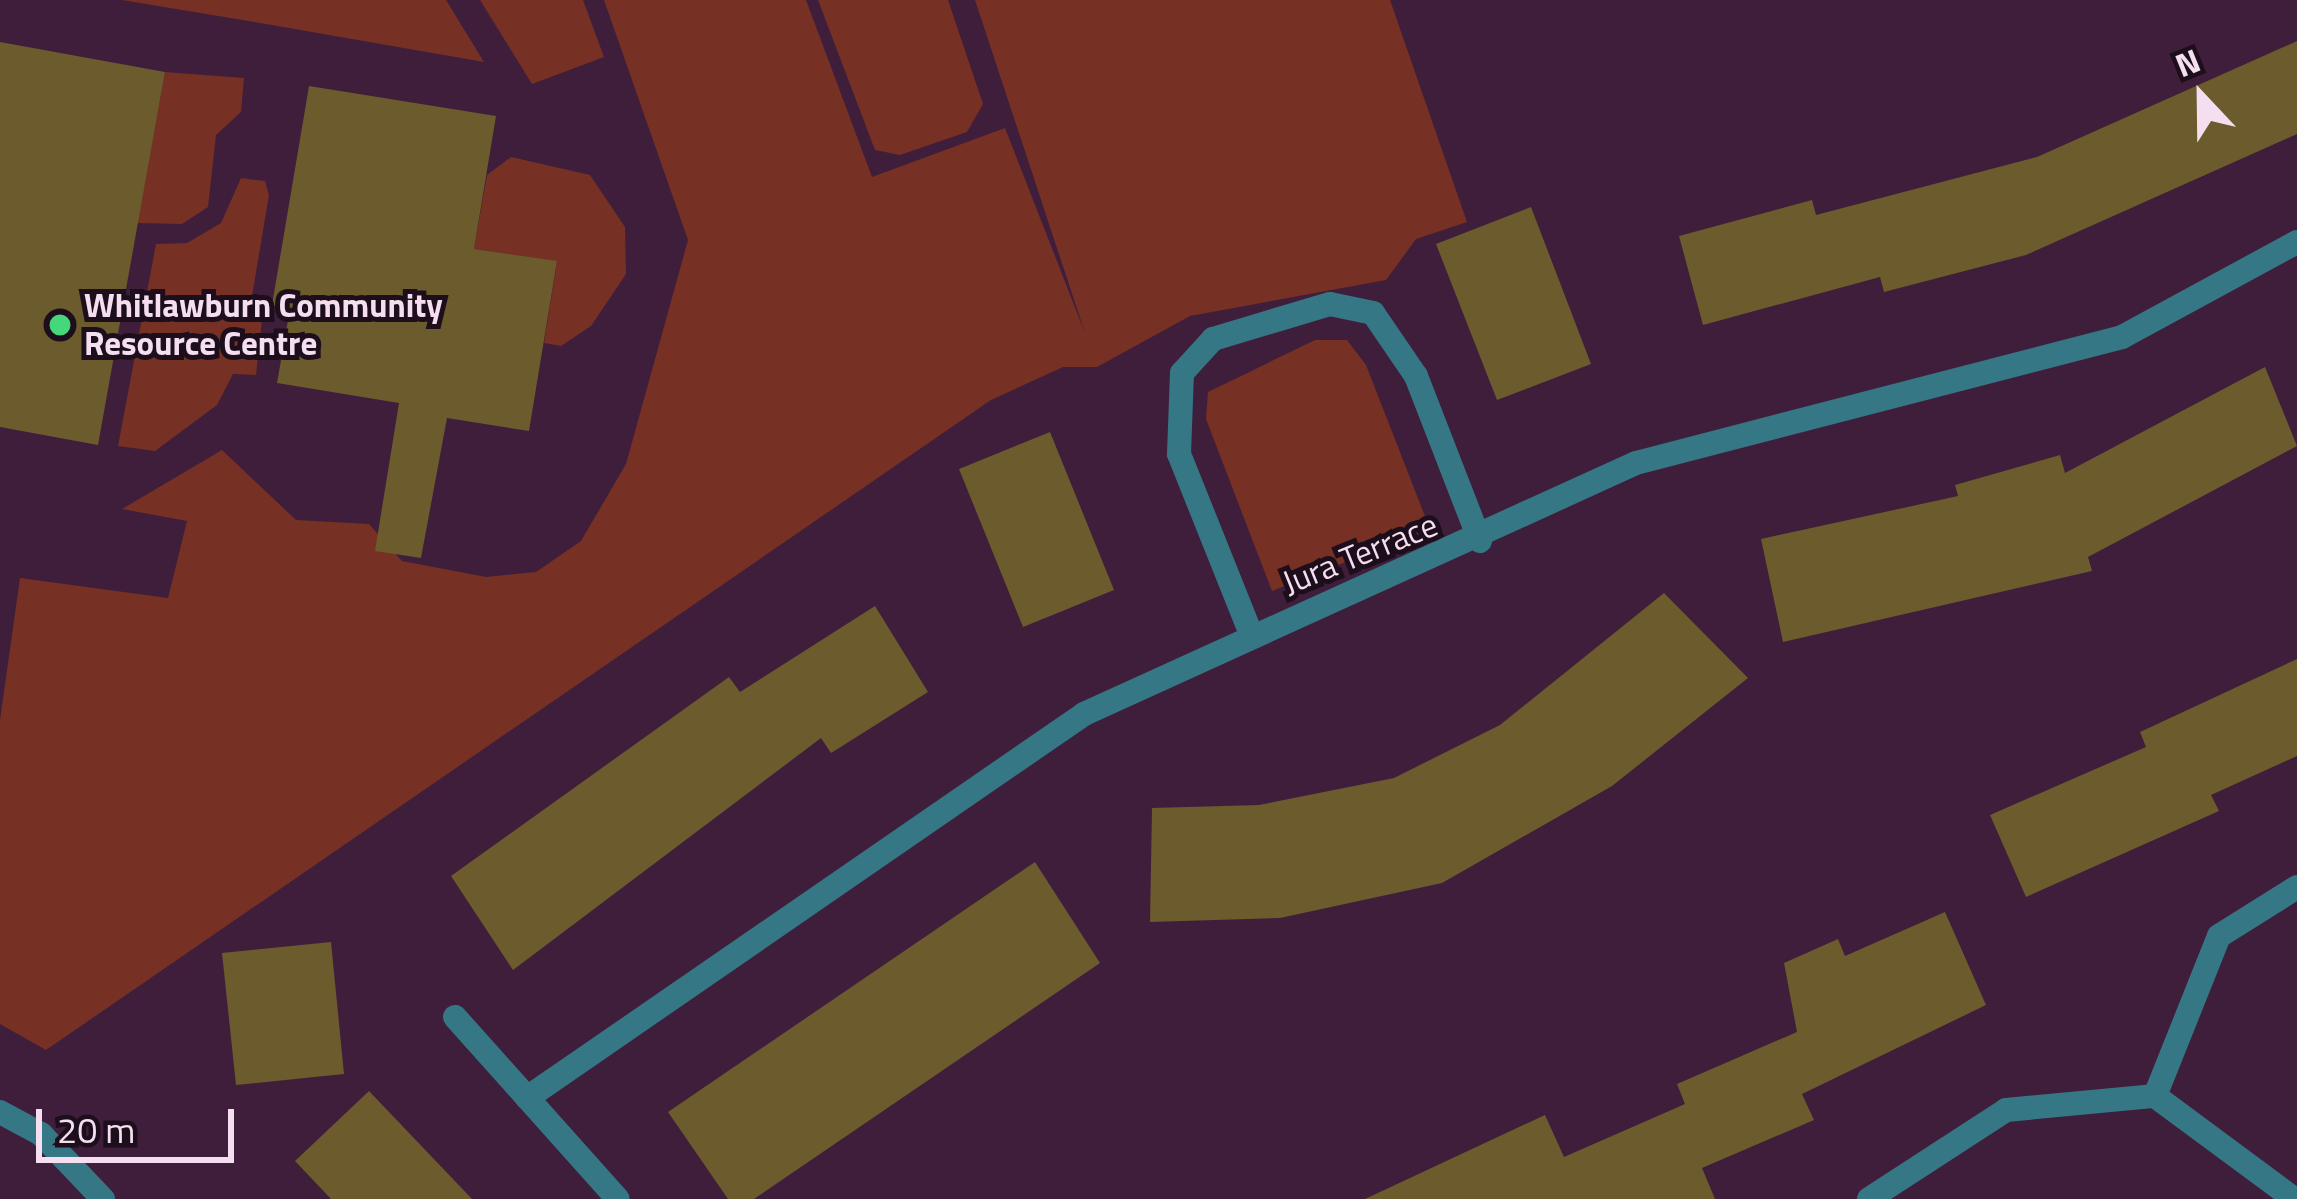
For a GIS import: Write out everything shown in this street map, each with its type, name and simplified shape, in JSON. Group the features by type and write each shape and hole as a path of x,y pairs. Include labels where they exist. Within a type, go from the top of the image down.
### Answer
{"street":[{"name":"Jura Terrace","path":"527,1099 1084,714 1250,634 1480,541 1636,463 2122,337 2297,242"},
{"path":"1250,634 1179,454 1182,373 1213,339 1330,304 1373,314 1416,376 1480,541"},
{"path":"2155,1096 2218,936 2297,886"},
{"path":"455,1017 618,1199"},
{"path":"1869,1199 1957,1132 2006,1110 2155,1096 2294,1199"},
{"path":"0,1112 41,1134 103,1199"}],"shaded area":[{"path":"122,0 446,0 484,62 266,24"},
{"path":"480,0 583,0 604,57 532,84"},
{"path":"604,0 806,0 872,177 1005,128 1085,333 975,0 1390,0 1467,222 1416,239 1386,280 1190,316 1097,367 1063,367 991,400 46,1050 0,1024 0,720 20,578 168,598 187,521 122,509 222,450 296,520 369,524 402,561 486,577 536,572 581,541 626,464 688,240"},
{"path":"818,0 948,0 983,104 967,132 900,155 875,150"},
{"path":"165,72 244,78 241,112 216,135 208,207 182,224 137,223"},
{"path":"511,157 590,175 625,227 626,274 591,326 561,346 544,343 557,262 474,249 487,175"},
{"path":"241,178 265,181 269,195 249,314 262,319 256,375 233,374 217,405 155,451 118,446 156,244 187,243 221,223"},
{"path":"1315,340 1347,340 1366,365 1430,529 1272,591 1206,419 1208,392"}],"building":[{"path":"2297,41 2297,134 2026,255 1884,292 1880,277 1703,325 1679,236 1812,200 1816,215 2037,157"},
{"name":"Whitlawburn Community Resource Centre","path":"0,42 165,72 98,445 0,427"},
{"path":"309,86 496,116 474,249 557,261 529,431 447,418 421,558 375,551 399,403 277,383 290,309 272,305"},
{"path":"1531,207 1591,364 1497,400 1436,244"},
{"path":"2265,367 2297,446 2088,557 2092,571 1783,642 1761,539 1958,496 1955,485 2060,455 2065,473"},
{"path":"1050,432 1114,590 1023,627 959,469"},
{"path":"1664,593 1748,678 1612,786 1442,883 1280,918 1150,922 1152,808 1259,805 1394,778 1500,725"},
{"path":"875,606 928,692 831,753 821,738 513,970 451,876 729,677 740,692"},
{"path":"2297,659 2297,756 2211,795 2219,811 2026,897 1990,815 2146,747 2140,732"},
{"path":"1035,862 1100,963 754,1199 728,1199 668,1112"},
{"path":"1945,912 1986,1005 1802,1094 1814,1120 1702,1168 1715,1199 1365,1199 1545,1115 1564,1157 1685,1104 1677,1084 1797,1032 1784,963 1838,939 1845,956"},
{"path":"331,942 344,1074 236,1085 222,953"},
{"path":"369,1091 472,1199 331,1199 295,1161"}],"place":[{"name":"Whitlawburn Community Resource Centre","path":"60,325"}]}
